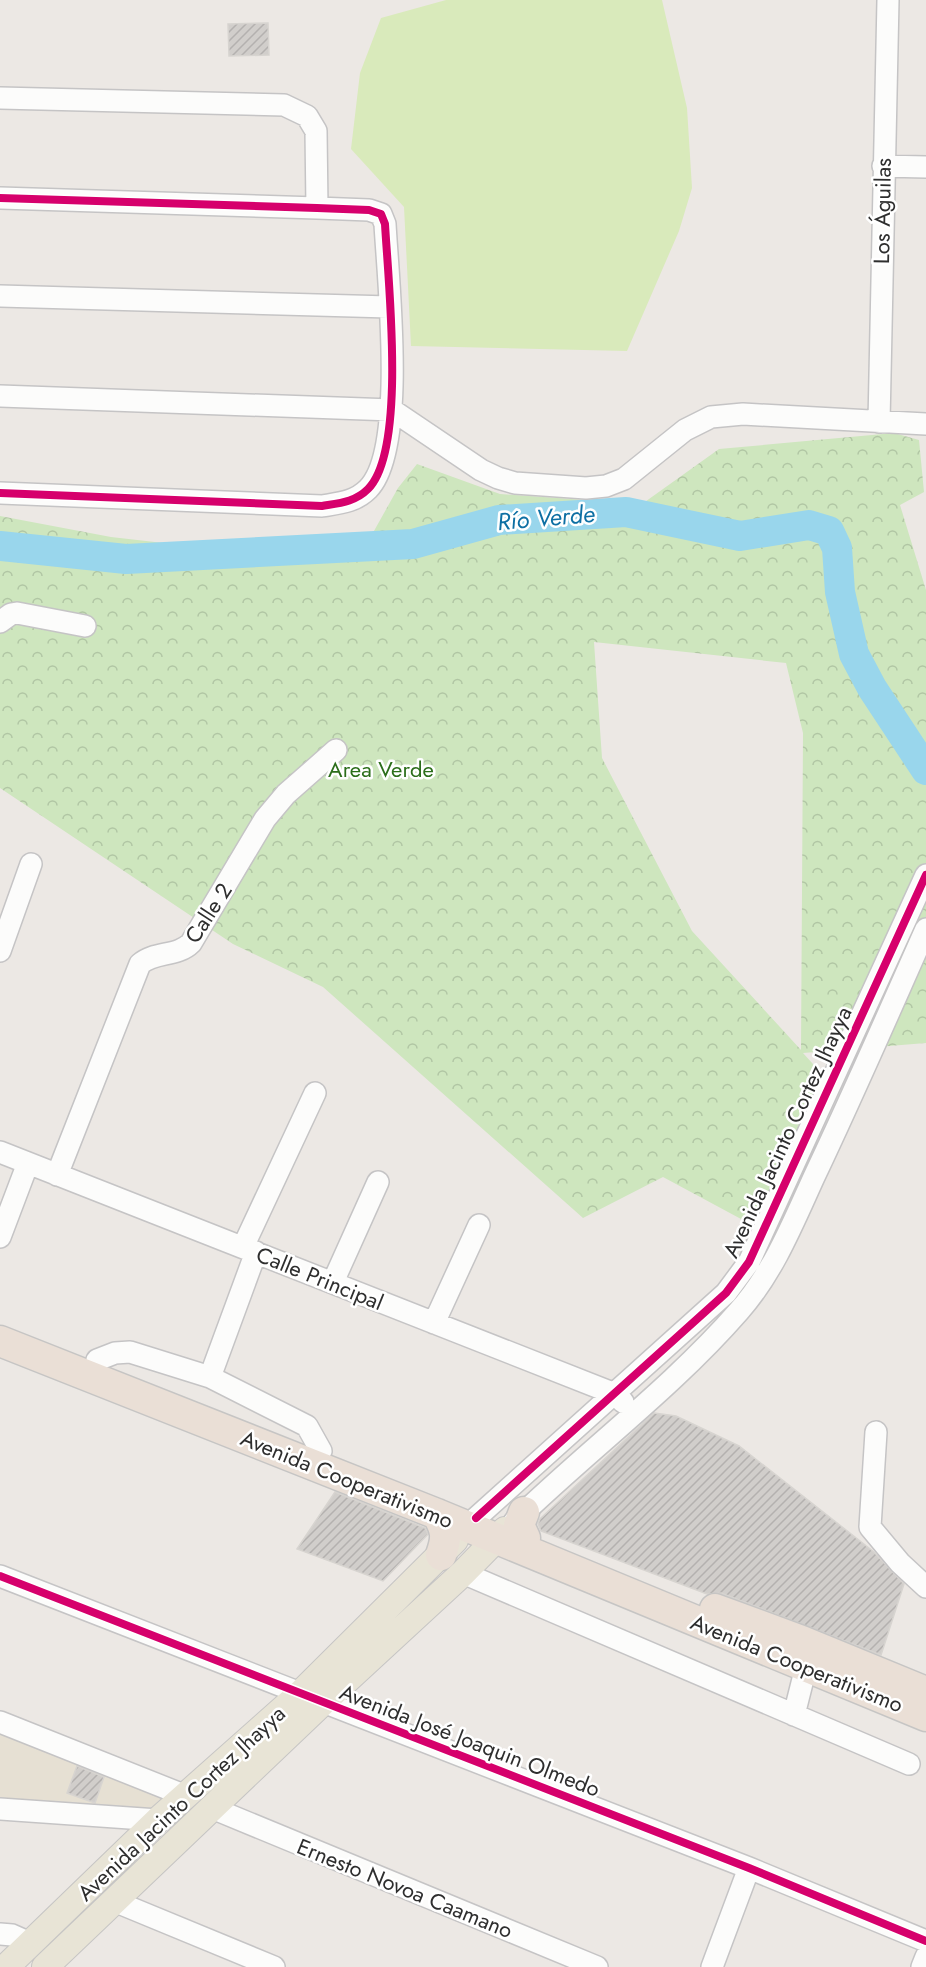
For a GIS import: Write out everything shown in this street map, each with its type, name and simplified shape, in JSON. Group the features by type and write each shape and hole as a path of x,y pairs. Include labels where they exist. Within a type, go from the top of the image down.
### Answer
{"highway":[{"name":"Avenida Cooperativismo","path":"0,1320 321,1451 499,1528 806,1667 926,1716"},
{"name":"Avenida Cooperativismo","path":"0,1341 437,1514 499,1528 802,1641 926,1692"},
{"path":"437,1514 446,1528 452,1564"}],"main road":[{"name":"Avenida Jacinto Cortez Jhayya","path":"45,1967 212,1808 312,1698 452,1564 499,1528"},
{"name":"Avenida Jacinto Cortez Jhayya","path":"6,1967 158,1820 312,1698"}],"street":[{"name":"Los Águilas","path":"879,422 888,0"},
{"path":"0,98 284,105 307,116 316,131 317,208"},
{"path":"883,166 926,167"},
{"path":"0,198 369,210 381,214 385,224 392,410 381,468 369,488 353,501 322,506 0,493"},
{"path":"0,296 389,307"},
{"path":"0,396 392,410 481,470 498,478 515,483 586,488 606,486 624,479 685,430 711,417 743,414 926,424"},
{"path":"0,622 10,614 17,613 85,626"},
{"name":"Calle 2","path":"57,1175 140,964 153,956 178,952 191,943 265,819 286,794 336,750"},
{"path":"0,951 31,864"},
{"name":"Avenida Jacinto Cortez Jhayya","path":"499,1528 615,1394 726,1293 749,1262 926,875"},
{"name":"Avenida Jacinto Cortez Jhayya","path":"499,1528 634,1413 740,1311 762,1280 783,1243 832,1140 926,929"},
{"path":"210,1377 250,1250 315,1093"},
{"name":"Calle Principal","path":"0,1152 615,1394 634,1413"},
{"path":"0,1237 28,1163"},
{"path":"333,1282 378,1182"},
{"path":"434,1323 479,1225"},
{"path":"98,1360 116,1353 130,1352 210,1377 307,1426 321,1451"},
{"path":"876,1432 870,1527 900,1563 926,1587"},
{"path":"452,1564 909,1764"},
{"name":"Avenida José Joaquin Olmedo","path":"0,1576 749,1868 926,1941"},
{"path":"794,1715 806,1667"},
{"path":"0,1722 186,1796"},
{"name":"Ernesto Novoa Caamano","path":"212,1808 597,1967"},
{"path":"0,1809 158,1820"},
{"path":"712,1967 749,1868"},
{"path":"114,1901 237,1961 274,1967"},
{"path":"0,1934 12,1935 30,1943"},
{"path":"922,1967 926,1957"}],"shaded area":[{"path":"0,1728 165,1794 155,1814 0,1800"}],"green space":[{"path":"446,0 662,0 687,108 692,188 679,231 627,351 411,346 404,207 351,149 360,73 381,18"},
{"name":"Area Verde","path":"894,433 919,440 924,492 900,505 926,590 926,1043 803,1053 822,1074 754,1226 663,1177 583,1218 323,987 233,944 0,788 0,516 111,537 261,554 365,547 398,488 417,464 500,494 642,504 719,449","holes":["594,642 786,663 803,733 801,1050 692,931 602,758"]}],"building":[{"path":"268,23 269,55 229,56 228,24"},
{"path":"654,1413 676,1416 739,1446 874,1552 904,1584 881,1655 721,1593 707,1594 541,1531 538,1524 540,1519"},
{"path":"335,1492 425,1528 428,1534 383,1581 297,1549"},
{"path":"77,1766 104,1777 95,1803 67,1793"}],"waterway":[{"name":"Río Verde","path":"0,546 126,559 413,544 499,520 626,512 740,536 809,525 829,531 837,548 840,592 854,654 872,688 926,770"}],"cycle path":[{"path":"0,198 369,210 381,214 385,224 392,363 388,439 380,469 368,489 358,497 347,501 322,506 0,493"},
{"path":"476,1518 726,1293 749,1262 926,875"},
{"path":"0,1576 749,1868 926,1941"}]}
